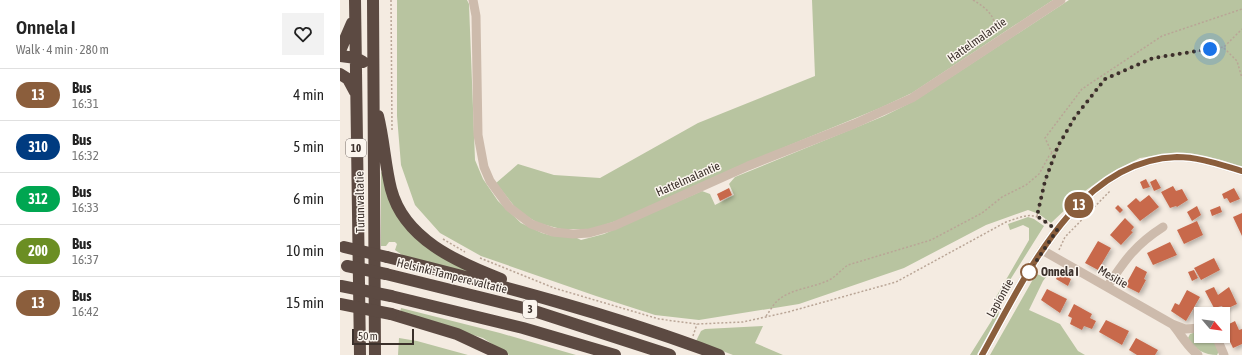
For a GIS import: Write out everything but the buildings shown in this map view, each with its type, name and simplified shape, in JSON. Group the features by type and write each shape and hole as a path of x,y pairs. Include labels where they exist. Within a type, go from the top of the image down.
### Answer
{"highway":[{"name":"Turun valtatie","path":"373,0 375,355"},
{"name":"Turun valtatie","path":"355,6 360,355"},
{"path":"340,51 348,35 355,6"},
{"path":"340,56 356,58 367,65 374,77"},
{"path":"340,74 348,79 356,95"},
{"path":"373,96 382,130 391,190 399,210 408,223 420,237 439,249 460,261 506,280 516,290"},
{"path":"342,246 516,290 619,320 719,355"},
{"name":"Helsinki-Tampere valtatie","path":"344,265 528,309 670,355"},
{"name":"3","path":"341,286 391,296 516,326 615,355"},
{"path":"340,304 391,314 457,334 502,355"}],"street":[{"name":"Hattelmalantie","path":"473,0 476,16 478,135 484,167 498,194 519,216 530,224 560,233 589,233 614,226 748,166 882,112 912,98 934,85 999,40 1061,0"},
{"name":"Lapiontie","path":"982,355 1025,277 1042,250 1074,209 1091,193 1107,181 1142,162 1168,158 1185,157 1242,171"},
{"path":"1107,287 1126,259 1143,240 1163,227"},
{"name":"Mesitie","path":"1042,250 1172,324 1185,329 1194,328"},
{"name":"Mesitie","path":"1172,324 1182,336 1187,346 1198,355"},
{"path":"1219,343 1224,355"}],"path":[{"path":"390,0 393,137"},
{"path":"972,0 983,6 994,18 999,40"},
{"path":"1052,153 1045,138 1082,89 1162,36 1242,9"},
{"path":"1037,216 1045,181 1058,146 1075,117 1105,79 1153,58 1224,47 1242,29"},
{"path":"1224,47 1237,61 1242,78"},
{"path":"766,316 778,300 795,291 810,288 833,278 839,270 848,265 931,240 982,213 1002,197 1026,185 1039,174 1058,146"},
{"path":"1055,258 1065,236 1113,187"},
{"path":"478,258 554,288 638,314 658,320 697,324 743,322 896,282 1006,222 1024,216 1037,216 1065,236"},
{"path":"441,238 471,255"},
{"path":"692,340 697,324"}],"green space":[{"path":"397,0 467,0 469,4 475,160 483,179 498,201 521,223 542,233 553,236 575,237 581,240 604,234 702,191 710,194 715,205 734,195 729,184 735,177 884,116 916,100 1069,0 1242,0 1242,167 1218,159 1178,153 1140,158 1109,174 1085,191 1051,223 1039,214 1028,210 986,225 904,268 799,304 699,320 655,315 481,256 440,233 415,205 401,165 397,116"},
{"path":"812,0 1053,0 912,93 880,108 739,166 619,220 592,229 561,229 538,223 518,211 496,183 518,164 554,175 600,178 698,123 815,76"},
{"path":"381,172 383,173 393,204 467,268 468,272 405,257 395,250 397,244 395,242 389,242 386,246 381,246"},
{"path":"1028,217 1044,226 1005,288 1001,298 1003,299 999,310 998,319 977,355 970,355 992,320 996,297 1029,240 1029,228 1023,225 1010,230 1008,224"},
{"path":"1036,274 1046,277 1029,310 1060,324 1078,351 1085,355 990,355"},
{"path":"401,308 500,333 576,355 509,355 483,338 400,313"},
{"path":"763,326 755,343 783,355 733,355 696,341 701,331 705,329"},
{"path":"1194,333 1194,343 1215,343 1219,351 1217,355 1208,354 1196,348 1188,338 1190,334"},
{"path":"399,338 417,341 468,355 398,355"}],"bus line":[{"name":"13","path":"982,355 1025,277 1042,250 1074,209 1091,193 1107,181 1142,162 1168,158 1195,158 1242,171"}],"place":[{"name":"Onnela I","path":"1029,272"}],"route":[{"path":"1029,272 1042,250 1057,230 1037,216 1045,181 1058,146 1075,117 1105,79 1153,58 1210,49"}]}
